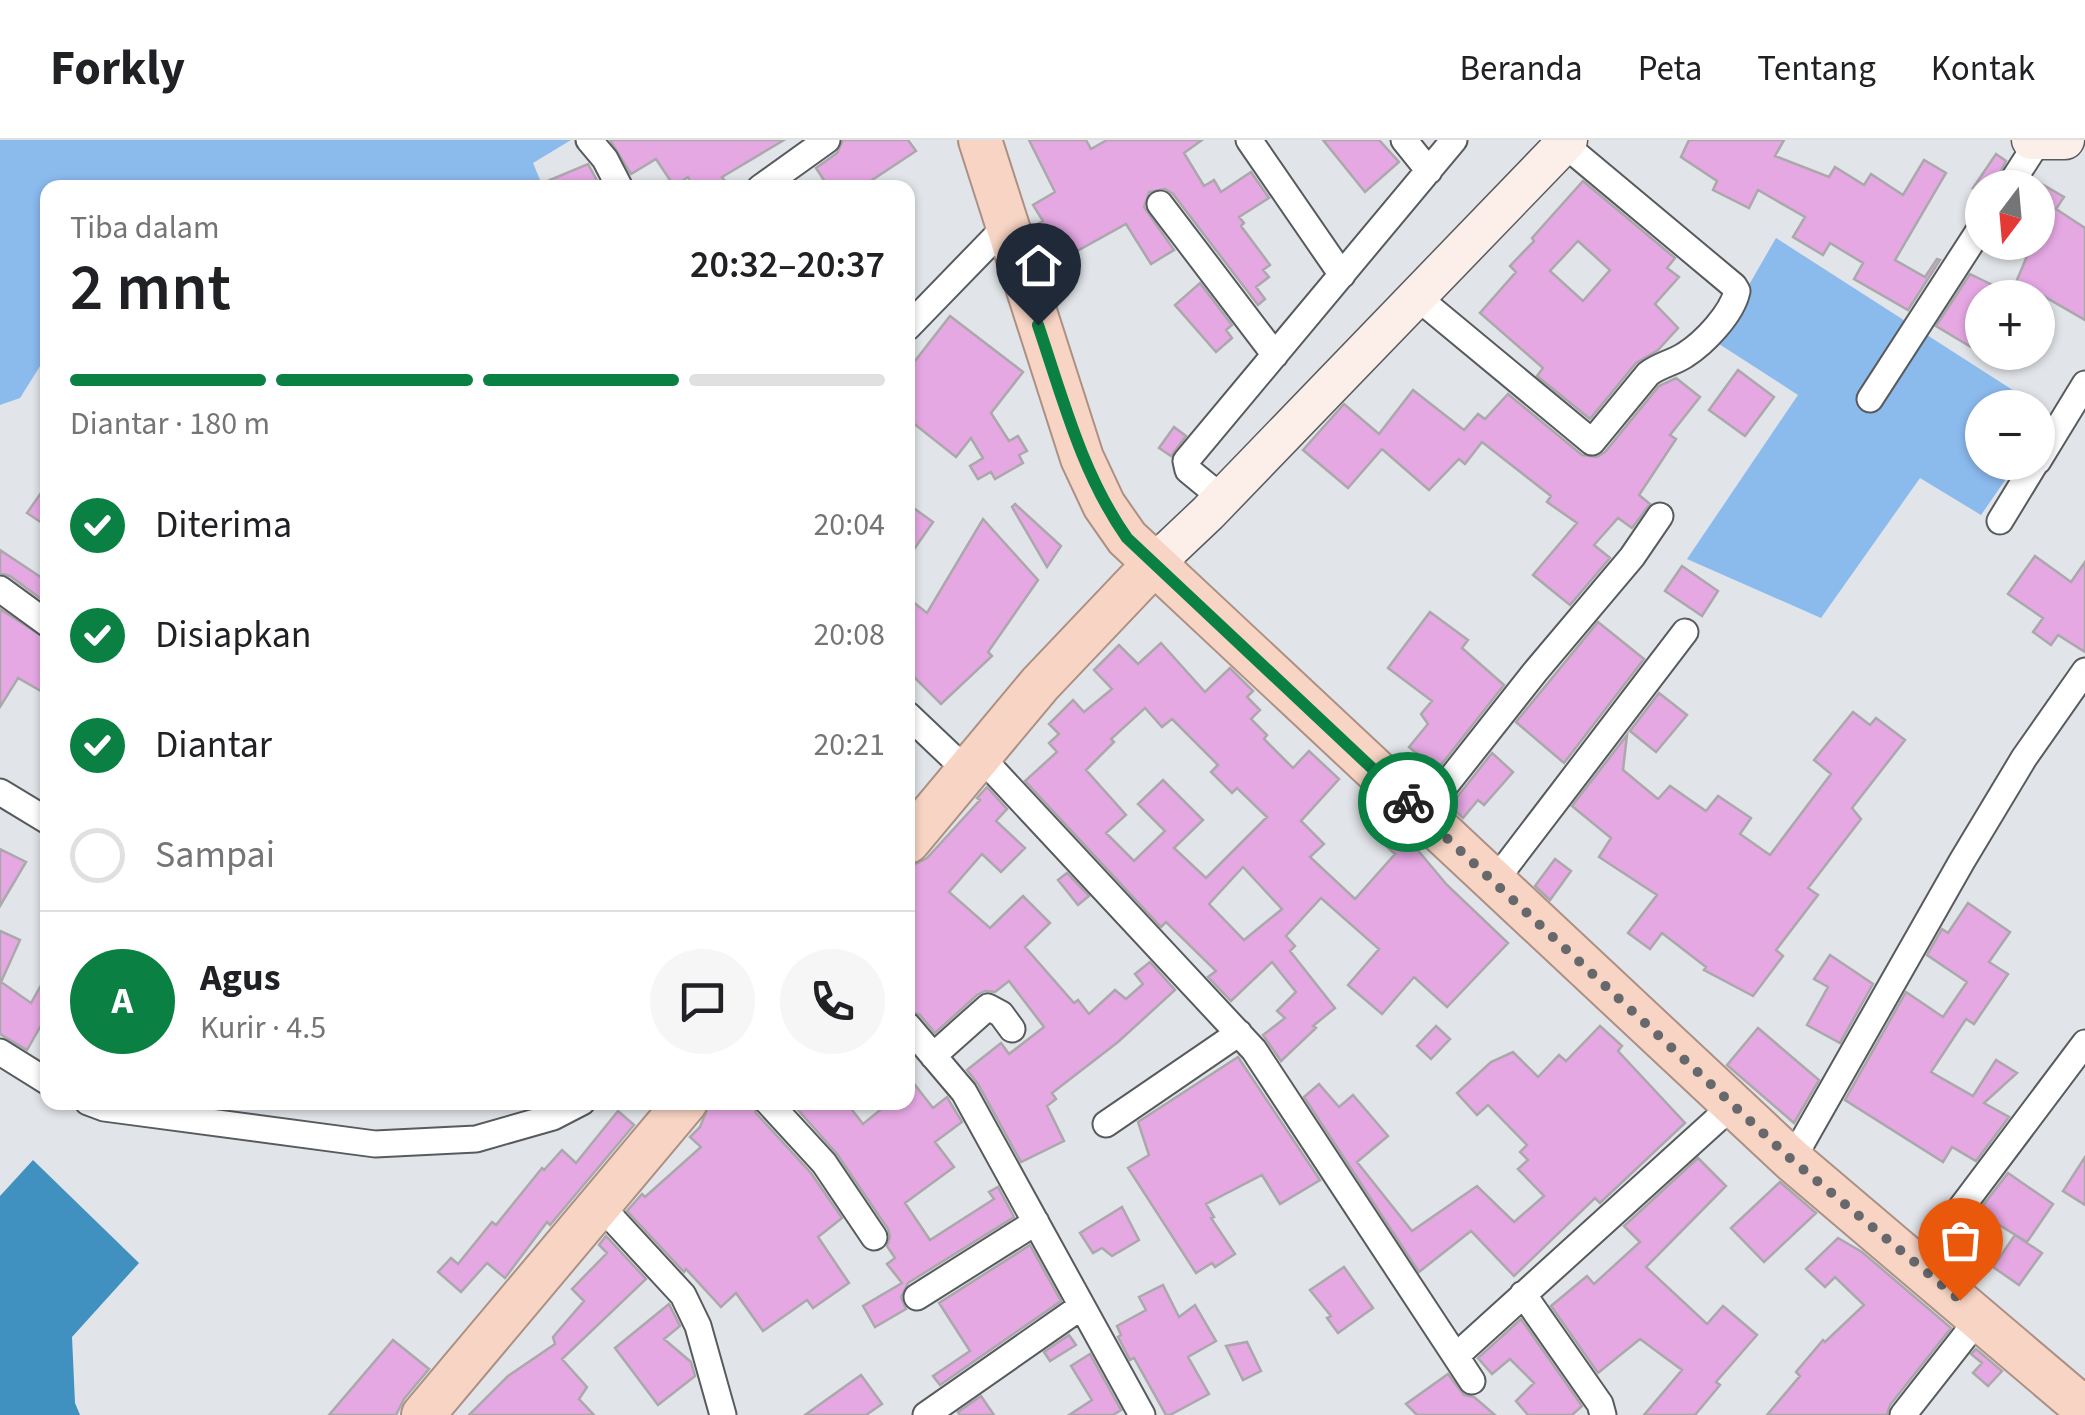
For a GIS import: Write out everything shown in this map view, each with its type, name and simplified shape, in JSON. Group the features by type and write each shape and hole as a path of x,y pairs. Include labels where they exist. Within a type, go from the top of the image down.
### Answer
{"highway":[{"path":"980,140 1082,458 1104,505 1127,538 1191,528"},
{"path":"915,833 1040,684 1191,528"},
{"path":"1191,528 1422,815 1792,1160 2085,1410"},
{"path":"423,1415 679,1110"}],"main road":[{"path":"2031,140 2065,140"},
{"path":"1191,528 1566,142"}],"street":[{"path":"589,140 616,180"},
{"path":"771,180 826,140"},
{"path":"1250,140 1342,275"},
{"path":"1404,140 1429,170"},
{"path":"1191,528 1186,460 1454,140"},
{"path":"2020,170 2039,140"},
{"path":"1418,297 1592,442 1648,374 1684,356 1707,336 1734,302 1734,286 1566,142"},
{"path":"1160,204 1275,355"},
{"path":"915,320 1006,226"},
{"path":"1870,399 1965,252"},
{"path":"2055,433 2085,384"},
{"path":"2000,521 2026,480"},
{"path":"1422,815 1632,558 1660,516"},
{"path":"0,589 40,618"},
{"path":"1494,882 1685,632"},
{"path":"1792,1160 1962,861 2024,758 2085,671"},
{"path":"915,720 973,763 1254,1050 1472,1381"},
{"path":"0,792 40,816"},
{"path":"933,1056 988,1007 996,1010 1012,1029"},
{"path":"1106,1124 1239,1033"},
{"path":"915,1034 964,1092 1142,1415"},
{"path":"1918,1265 2085,1044"},
{"path":"0,1052 40,1077"},
{"path":"1456,1356 1734,1104"},
{"path":"119,1110 375,1144 476,1139 553,1118 568,1110"},
{"path":"775,1110 824,1163 874,1237"},
{"path":"599,1204 684,1294 694,1312 723,1415"},
{"path":"917,1298 1036,1222"},
{"path":"1523,1294 1600,1404 1602,1415"},
{"path":"926,1415 1082,1306"},
{"path":"1903,1415 1980,1317"}],"shaded area":[{"path":"0,140 571,140 533,163 540,180 40,180 40,366 20,398 0,405"},
{"path":"1776,238 1965,359 1965,370 1982,370 2013,390 1965,390 1965,480 2005,480 1981,515 1920,478 1821,618 1687,559 1798,395 1716,342"},
{"path":"33,1160 139,1263 72,1337 75,1403 80,1415 0,1415 0,1196"}],"building":[{"path":"610,140 784,140 722,177 724,180 670,180 656,159 631,174"},
{"path":"843,140 908,140 916,151 872,180 824,180 816,168 837,153"},
{"path":"1029,140 1086,140 1091,149 1107,140 1202,140 1184,153 1204,186 1214,180 1221,192 1251,172 1269,198 1239,217 1244,223 1241,226 1270,265 1263,270 1269,277 1256,287 1265,299 1258,305 1173,194 1165,189 1149,192 1144,207 1174,250 1151,264 1126,224 1077,251 1070,240 1050,254 1035,231 1034,226 1043,221 1033,205 1055,192"},
{"path":"1323,140 1379,140 1399,162 1365,192"},
{"path":"1689,140 1784,140 1775,156 1829,177 1835,167 1864,185 1871,174 1903,195 1924,160 1946,173 1895,260 1925,277 1940,260 1908,310 1854,279 1863,263 1830,243 1823,255 1793,237 1805,217 1758,190 1749,208 1713,190 1717,181 1681,157"},
{"path":"1996,154 2006,161 2001,170 1985,170"},
{"path":"588,164 597,180 550,180"},
{"path":"1583,181 1675,258 1667,268 1679,277 1655,304 1678,328 1658,350 1636,363 1590,419 1537,376 1543,368 1480,313 1516,272 1510,266 1534,241 1532,238","holes":["1578,241 1610,270 1583,301 1550,271"]},
{"path":"2055,192 2064,197 2056,209 2085,228 2085,320 2055,303 2055,280 2017,280 2025,260 2055,260"},
{"path":"1965,282 1965,343 1936,326"},
{"path":"1200,283 1232,325 1226,330 1232,338 1216,352 1175,305"},
{"path":"950,316 1023,372 991,413 1009,441 1018,436 1027,451 1019,455 1023,463 995,479 991,472 978,479 970,466 983,458 971,438 956,457 915,425 915,361"},
{"path":"1738,370 1774,397 1745,436 1709,410"},
{"path":"1676,378 1700,397 1670,435 1676,439 1639,495 1650,504 1632,528 1618,518 1594,545 1610,558 1570,605 1533,575 1577,523 1547,502 1551,496 1482,442 1465,464 1459,459 1429,490 1382,449 1348,488 1303,450 1344,404 1379,434 1413,390 1464,430 1478,414 1485,419 1508,394 1582,455 1597,457 1659,386"},
{"path":"1174,427 1186,436 1171,456 1159,448"},
{"path":"40,494 40,522 27,513"},
{"path":"1015,504 1061,546 1047,567 1012,507"},
{"path":"915,509 933,522 915,548"},
{"path":"983,519 1038,580 988,652 992,656 941,704 915,678 915,604 927,613"},
{"path":"0,550 40,577 40,598 10,576 0,573"},
{"path":"2035,556 2071,582 2085,562 2085,652 2058,635 2051,645 2033,632 2043,618 2008,594"},
{"path":"1682,566 1718,591 1702,616 1665,591"},
{"path":"0,609 40,635 40,690 18,678 0,707"},
{"path":"1430,612 1468,640 1462,648 1504,685 1426,784 1415,773 1426,761 1409,747 1428,724 1421,714 1432,701 1388,668"},
{"path":"1598,622 1644,659 1564,763 1516,722"},
{"path":"1161,643 1205,692 1230,668 1253,691 1247,697 1260,710 1251,719 1267,735 1264,739 1293,768 1309,751 1339,779 1301,821 1324,844 1310,857 1355,899 1395,854 1384,844 1400,829 1447,885 1508,943 1447,1007 1414,977 1382,1014 1348,985 1379,949 1321,898 1286,936 1295,946 1290,951 1335,1008 1281,1061 1263,1035 1285,1018 1277,1011 1296,992 1272,962 1231,1001 1208,977 1216,971 1166,922 1161,927 1025,781 1057,752 1049,743 1059,734 1049,724 1073,700 1084,712 1112,689 1094,670 1119,645 1138,664","holes":["1145,708 1162,727 1172,719 1218,765 1211,772 1232,793 1237,788 1267,817 1206,878 1174,848 1203,820 1163,780 1138,804 1165,831 1134,861 1106,833 1126,815 1086,770 1114,742 1111,739","1243,867 1282,909 1244,940 1209,904"]},
{"path":"1659,693 1687,715 1656,752 1630,731"},
{"path":"1853,712 1870,725 1876,718 1905,740 1852,808 1861,819 1808,888 1818,895 1776,950 1783,956 1753,996 1704,970 1706,967 1662,933 1650,949 1628,933 1657,895 1599,857 1611,838 1572,806 1627,735 1623,770 1658,799 1670,786 1706,811 1718,796 1751,818 1740,834 1770,855 1831,774 1814,760"},
{"path":"1492,753 1513,772 1484,805 1478,800 1463,818 1450,806"},
{"path":"987,787 1007,809 996,821 1025,848 1001,872 982,854 949,892 990,928 1023,896 1050,923 1025,947 1074,1003 1078,1000 1089,1014 1115,990 1126,999 1143,984 1135,974 1150,962 1175,990 1118,1042 1052,1093 1056,1099 1047,1106 1064,1141 1021,1162 967,1070 1001,1043 1009,1054 1044,1027 1009,981 995,992 977,995 935,1033 915,1013 915,864 927,858 980,800 977,798"},
{"path":"0,849 26,862 0,906"},
{"path":"1555,859 1571,871 1550,900 1535,886"},
{"path":"1067,873 1089,896 1078,905 1058,880"},
{"path":"1968,903 2010,932 1989,962 2008,974 1974,1024 1966,1019 1931,1072 1973,1096 1996,1060 2017,1073 1984,1103 2009,1117 1976,1161 1952,1147 1943,1162 1845,1100 1906,992 1943,1017 1967,982 1927,955 1942,929 1948,933"},
{"path":"0,931 20,940 1,982 31,1003 40,987 40,1027 27,1050 0,1034"},
{"path":"1830,955 1873,984 1840,1043 1807,1025 1828,987 1814,979"},
{"path":"1436,1026 1450,1039 1431,1059 1417,1046"},
{"path":"1600,1026 1622,1046 1618,1051 1685,1123 1600,1203 1595,1198 1514,1276 1471,1231 1419,1272 1304,1097 1319,1084 1339,1107 1353,1095 1388,1136 1357,1162 1412,1231 1477,1186 1514,1222 1544,1196 1518,1169 1528,1160 1520,1152 1527,1145 1488,1105 1477,1115 1457,1093 1491,1062 1513,1052 1538,1077 1559,1055 1566,1061"},
{"path":"1758,1028 1819,1080 1794,1123 1727,1065"},
{"path":"1238,1057 1320,1180 1280,1204 1262,1175 1206,1204 1235,1254 1196,1273 1128,1168 1149,1155 1138,1122"},
{"path":"915,1085 933,1108 947,1097 962,1122 935,1142 954,1167 905,1203 930,1240 994,1199 989,1192 998,1187 1014,1217 908,1283 901,1297 906,1309 875,1327 863,1306 902,1283 887,1264 895,1258 887,1246 888,1229 837,1154 798,1110 852,1110 863,1124 880,1110 915,1110"},
{"path":"707,1110 755,1110 811,1173 842,1218 818,1237 849,1283 813,1308 807,1300 763,1331 736,1293 721,1307 686,1269 684,1272 627,1211 642,1194 645,1197 701,1147 690,1137 700,1127"},
{"path":"618,1111 634,1125 550,1225 547,1222 505,1278 487,1263 461,1292 438,1272 451,1258 458,1264 492,1222 496,1225 542,1168 562,1150 576,1163"},
{"path":"2085,1157 2085,1205 2063,1191"},
{"path":"1698,1158 1726,1186 1646,1267 1707,1324 1723,1306 1757,1335 1716,1382 1720,1385 1695,1415 1644,1415 1682,1370 1640,1339 1598,1373 1551,1306 1587,1276 1594,1284 1640,1242 1624,1226"},
{"path":"2008,1173 2053,1204 2027,1242 1978,1212"},
{"path":"1780,1182 1816,1213 1764,1262 1731,1228"},
{"path":"1122,1207 1139,1240 1112,1256 1102,1248 1093,1253 1080,1233"},
{"path":"2015,1235 2042,1253 2019,1285 1993,1267"},
{"path":"606,1236 646,1279 562,1359 587,1387 579,1399 594,1415 469,1415 508,1376 555,1344 553,1337 584,1301 572,1289 607,1253 599,1245"},
{"path":"1838,1238 1862,1252 1951,1328 1890,1405 1887,1415 1767,1415 1800,1376 1796,1372 1823,1340 1864,1305 1835,1277 1825,1287 1806,1269"},
{"path":"1030,1245 1061,1301 940,1385 933,1376 970,1351 939,1303"},
{"path":"1344,1267 1373,1308 1338,1333 1327,1318 1331,1316 1310,1290"},
{"path":"1163,1285 1179,1317 1195,1305 1216,1341 1188,1357 1209,1394 1170,1415 1166,1415 1134,1358 1130,1360 1117,1326 1146,1310 1139,1297"},
{"path":"669,1304 680,1326 664,1339 691,1362 695,1376 658,1405 615,1348"},
{"path":"1521,1319 1582,1406 1572,1415 1528,1415 1516,1401 1534,1383 1510,1359 1492,1374 1478,1358"},
{"path":"1069,1335 1076,1345 1050,1361 1044,1352"},
{"path":"393,1340 429,1369 396,1415 329,1415"},
{"path":"1247,1342 1261,1371 1243,1380 1226,1346"},
{"path":"1976,1349 2002,1371 1988,1386 1973,1373 1982,1363 1971,1354"},
{"path":"1090,1354 1121,1410 1113,1415 1069,1415 1092,1400 1071,1366"},
{"path":"1448,1374 1464,1395 1474,1397 1495,1415 1417,1415 1406,1404"},
{"path":"861,1375 882,1404 866,1415 805,1415"},
{"path":"981,1396 994,1415 960,1415 958,1412"}],"way so far":[{"path":"1408,802 1792,1160 1960,1300"}],"route":[{"path":"1038,325 1082,458 1104,505 1127,538 1408,802"}]}
